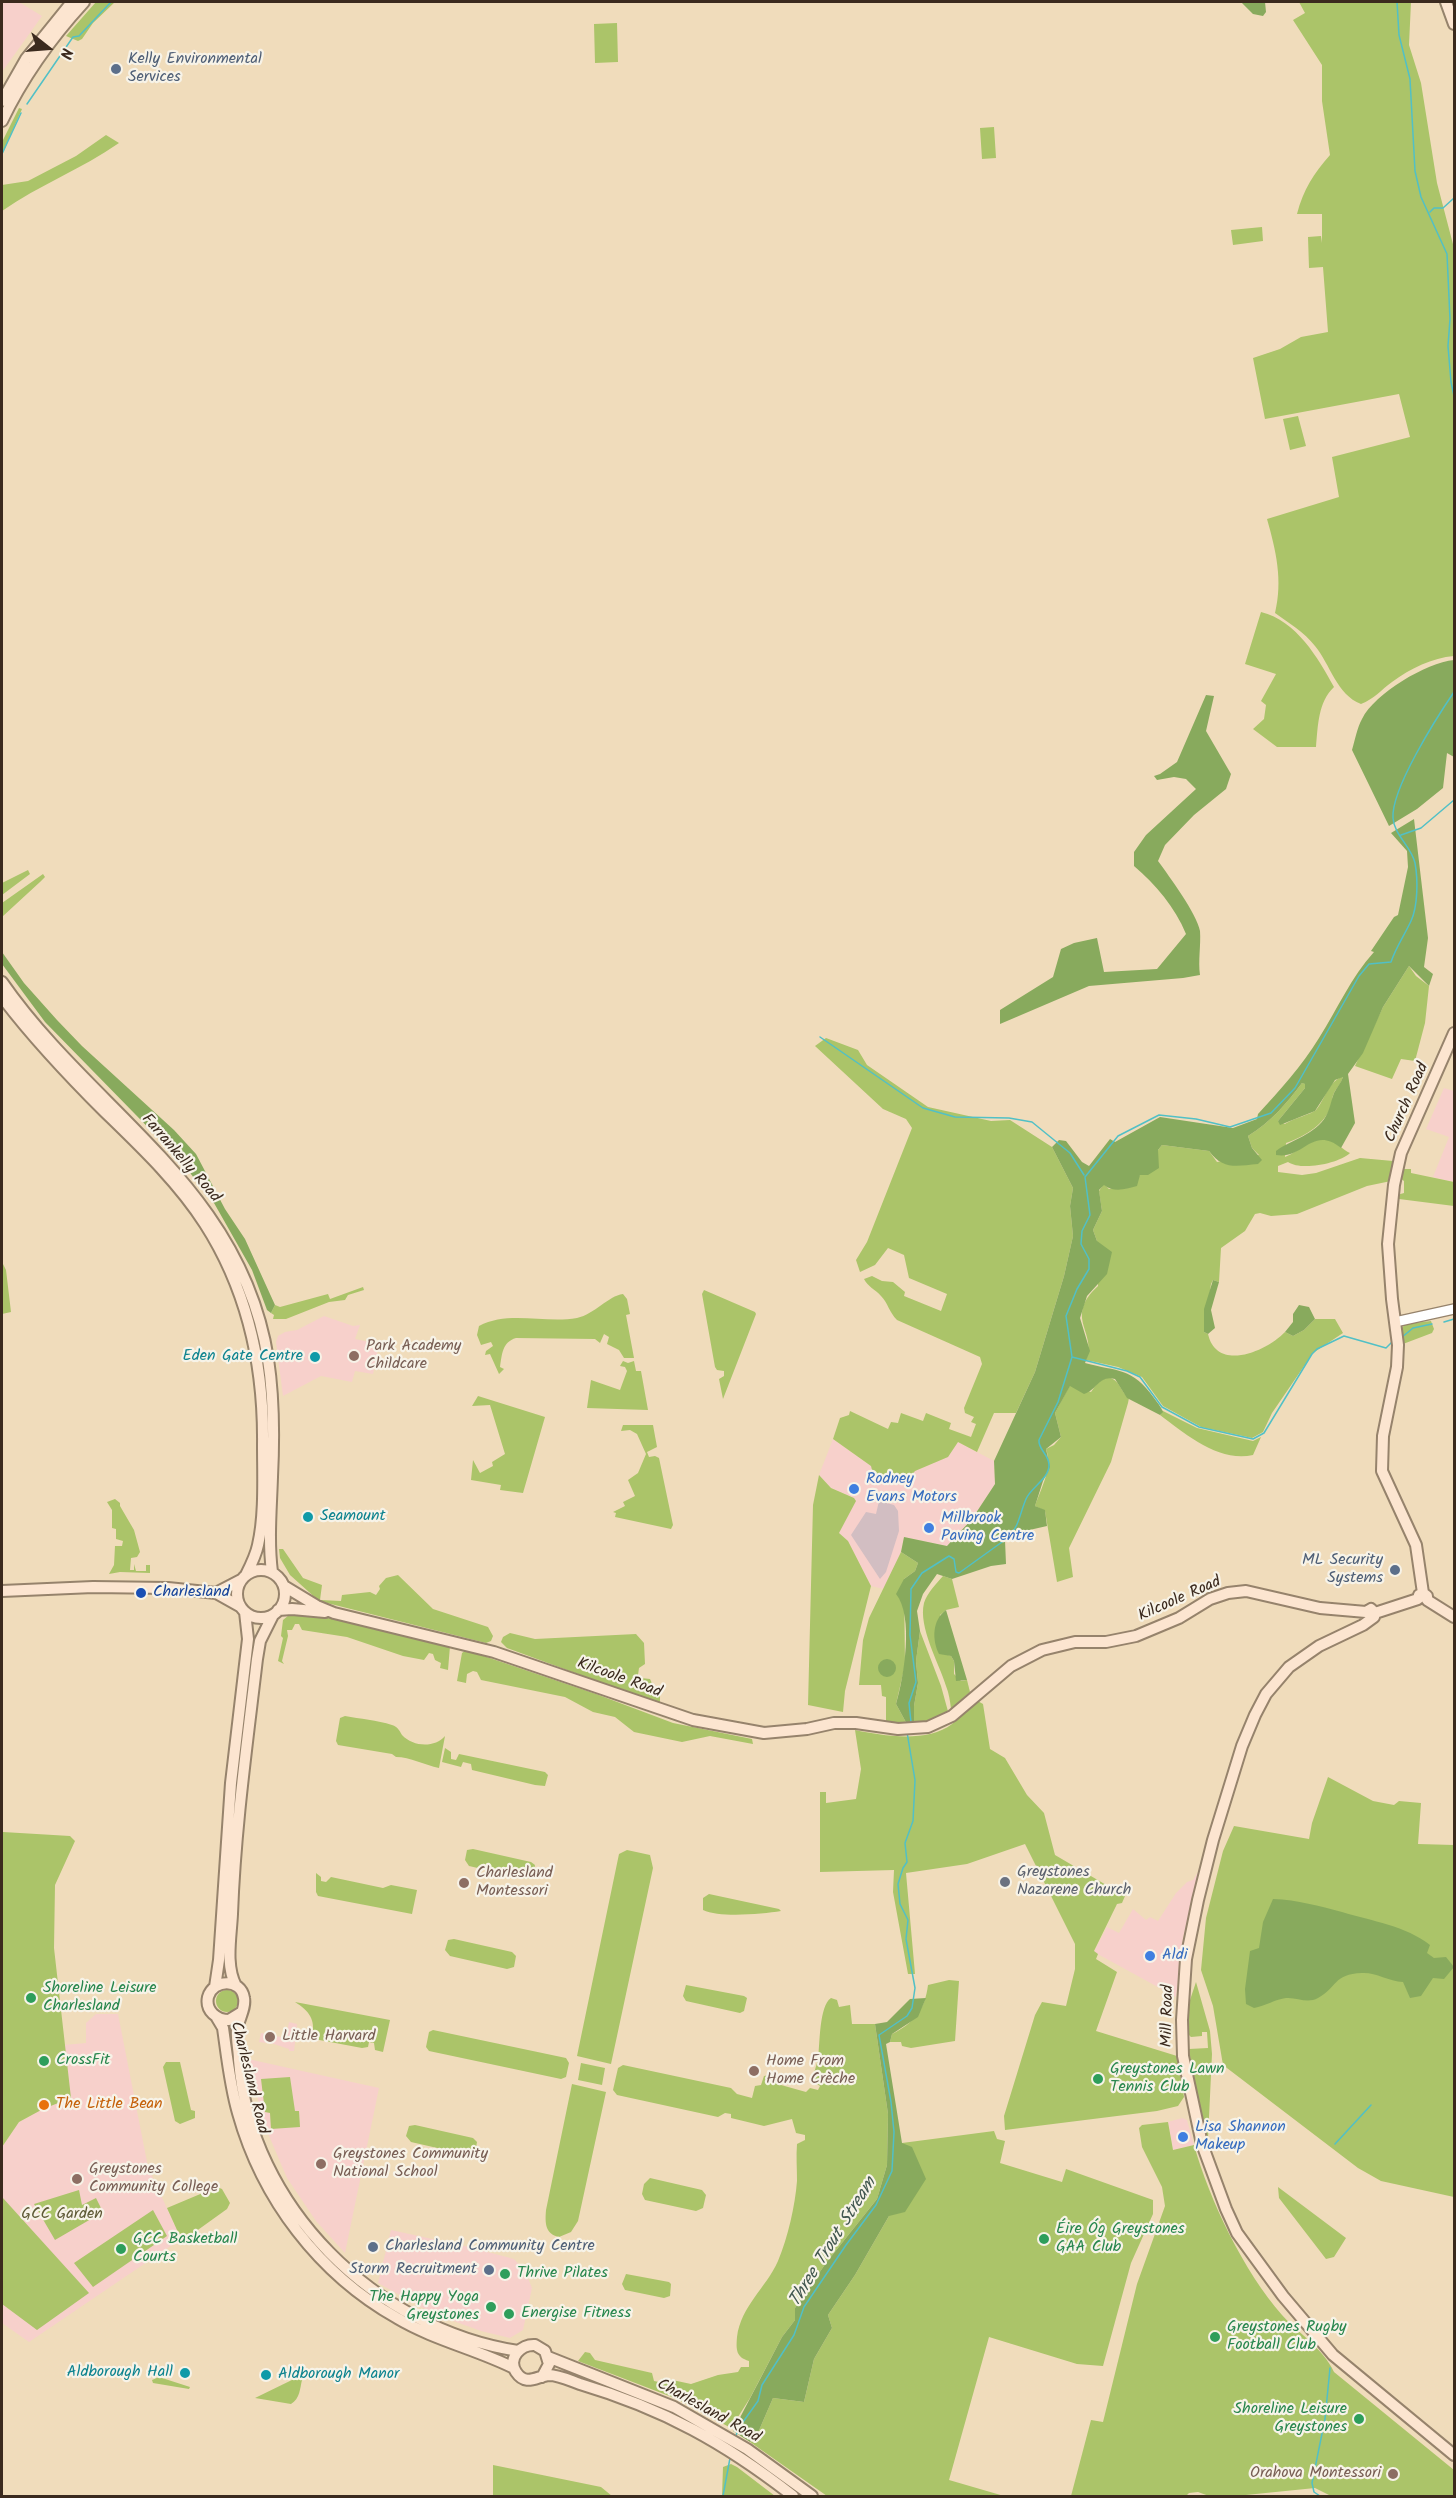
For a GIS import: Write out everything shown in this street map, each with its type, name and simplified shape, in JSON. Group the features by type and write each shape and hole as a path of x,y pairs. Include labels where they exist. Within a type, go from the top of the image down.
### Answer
{"main road":[{"path":"2,101 26,59 72,2"},
{"path":"2,122 36,62 84,2"},
{"path":"1446,2 1455,24"},
{"name":"Farrankelly Road","path":"2,982 46,1038 190,1189 226,1242 245,1280 255,1304 271,1383 273,1437 268,1542 272,1572"},
{"name":"Farrankelly Road","path":"2,997 39,1044 158,1165 182,1193 204,1223 233,1276 252,1331 262,1390 263,1474 259,1542 244,1577"},
{"name":"Church Road","path":"1423,1598 1416,1545 1383,1471 1383,1436 1397,1368 1398,1345 1388,1244 1396,1174 1408,1134 1426,1102 1455,1033"},
{"path":"216,1593 259,1570 272,1572 284,1586 317,1606 334,1613"},
{"path":"244,1577 237,1594 243,1609 248,1639 231,1783 219,1960 215,1987 209,1995 208,2004 212,2014 217,2018 229,2020 242,2012 244,1998 231,1977 230,1951 237,1833 257,1659 260,1641 275,1612 285,1599 284,1586"},
{"path":"2,1591 129,1587 216,1593 258,1617 275,1612 334,1613"},
{"name":"Kilcoole Road","path":"334,1613 494,1652 616,1692 664,1712 730,1728 764,1732 781,1732 834,1723 855,1723 898,1729 922,1728 952,1716 1011,1666 1042,1650 1075,1642 1106,1642 1136,1636 1179,1618 1210,1599 1228,1593 1246,1591 1320,1608 1371,1614"},
{"path":"1371,1614 1423,1598 1455,1617"},
{"name":"Mill Road","path":"1371,1614 1363,1625 1319,1646 1289,1667 1266,1694 1255,1715 1242,1746 1213,1840 1198,1900 1186,1959 1182,2020 1183,2056 1202,2144 1237,2233 1283,2296 1333,2355 1455,2455"},
{"path":"215,1987 225,1983 236,1986"},
{"name":"Charlesland Road","path":"242,2012 237,2029 240,2072 245,2100 268,2164 280,2188 304,2223 345,2268 392,2304 446,2330 501,2348 518,2351"},
{"name":"Charlesland Road","path":"217,2018 223,2028 238,2111 255,2162 280,2207 314,2253 357,2291 396,2318 429,2335 486,2355 514,2368"},
{"path":"535,2345 542,2348 548,2357 547,2370 542,2377 528,2380 519,2375 514,2368 518,2351 525,2346 535,2345"},
{"name":"Charlesland Road","path":"548,2357 674,2407 727,2442 745,2461 793,2496"},
{"name":"Charlesland Road","path":"542,2377 550,2375 642,2405 747,2449 812,2496"}],"street":[{"path":"1395,1322 1455,1309"}],"shaded area":[{"path":"2,2 19,2 42,16 2,72"},
{"path":"1444,1088 1454,1091 1454,1182 1433,1177 1449,1137 1426,1129"},
{"name":"Eden Gate Centre","path":"324,1316 353,1326 360,1325 355,1339 379,1344 373,1374 355,1371 352,1382 321,1376 283,1396 276,1342 278,1336 297,1330"},
{"path":"833,1439 871,1466 915,1471 948,1457 958,1442 994,1461 995,1484 972,1519 947,1546 904,1537 900,1556 884,1589 871,1586 848,1541 839,1533 854,1498 831,1488 819,1475"},
{"path":"879,1501 894,1505 898,1511 899,1531 886,1572 880,1579 851,1535 866,1512 876,1514"},
{"path":"1200,1869 1183,1937 1176,1997 1094,1952 1107,1927 1119,1933 1133,1909 1146,1920 1150,1917 1158,1921 1176,1893 1187,1882 1193,1880"},
{"name":"Greystones Community College","path":"96,2014 118,2014 148,2167 181,2239 29,2342 2,2323 2,2147 19,2122 29,2117 65,2058 64,2045 86,2043 86,2023"},
{"name":"Little Harvard","path":"289,2022 297,2024 294,2051 259,2042 261,2033 286,2038"},
{"name":"Greystones Community National School","path":"248,2059 379,2088 345,2253 316,2221 287,2178 264,2124"},
{"path":"1182,2118 1187,2120 1194,2145 1173,2150 1168,2122"},
{"path":"391,2230 514,2259 525,2271 532,2288 523,2330 510,2338 481,2331 434,2314 378,2283"}],"green space":[{"path":"96,2 115,2 93,23 82,39 78,41 66,36"},
{"path":"1241,2 1265,2 1266,12 1263,16 1253,14"},
{"path":"1299,2 1411,2 1409,45 1421,83 1437,183 1454,248 1454,656 1430,661 1414,668 1361,704 1346,694 1311,641 1275,613 1278,577 1267,519 1339,497 1332,457 1410,437 1399,394 1265,419 1253,358 1280,349 1301,337 1328,332 1323,267 1309,268 1308,237 1321,236 1322,243 1322,214 1297,214 1310,182 1330,155 1322,101 1322,65 1293,20 1305,13"},
{"path":"617,23 618,62 595,63 594,24"},
{"path":"19,108 22,109 2,155 2,142"},
{"path":"994,127 996,158 982,159 980,128"},
{"path":"106,135 119,143 2,211 2,185 28,181 76,156"},
{"path":"1262,227 1263,241 1233,245 1231,230"},
{"path":"1298,416 1306,446 1290,450 1283,419"},
{"path":"1261,612 1285,623 1296,632 1321,664 1334,687 1322,707 1316,747 1277,747 1253,729 1264,719 1266,705 1261,701 1276,674 1245,664"},
{"path":"1454,660 1454,757 1447,753 1443,788 1417,809 1389,826 1352,750 1359,726 1369,709 1389,690 1416,673"},
{"path":"1206,695 1214,696 1206,731 1231,774 1226,789 1194,815 1165,845 1158,861 1182,895 1198,924 1200,975 1089,986 1000,1024 1000,1010 1053,977 1061,949 1074,943 1097,938 1104,972 1157,969 1186,934 1164,897 1134,866 1134,852 1146,835 1196,789 1186,779 1174,777 1157,780 1154,776 1177,762"},
{"path":"1414,819 1428,938 1424,967 1433,974 1429,986 1409,966 1383,1007 1363,1053 1348,1074 1355,1123 1341,1148 1323,1140 1315,1141 1294,1153 1276,1155 1276,1151 1316,1128 1327,1113 1343,1077 1335,1080 1315,1111 1280,1125 1278,1121 1305,1088 1305,1084 1302,1083 1278,1112 1248,1136 1252,1148 1262,1160 1258,1164 1230,1165 1219,1161 1209,1151 1162,1145 1158,1150 1159,1168 1148,1175 1140,1175 1137,1186 1116,1190 1104,1185 1099,1190 1102,1211 1093,1230 1097,1241 1112,1252 1107,1274 1087,1296 1080,1318 1090,1351 1085,1363 1124,1372 1139,1381 1163,1412 1160,1415 1127,1398 1115,1379 1105,1379 1084,1394 1070,1386 1055,1413 1061,1437 1046,1449 1050,1467 1035,1506 1045,1510 1047,1526 1025,1531 1005,1540 1006,1564 991,1566 952,1579 937,1574 923,1594 917,1611 920,1631 916,1661 918,1683 914,1706 914,1726 908,1726 896,1704 902,1679 906,1631 905,1617 896,1594 904,1579 915,1571 918,1563 901,1552 904,1537 947,1546 972,1519 995,1484 994,1461 1035,1372 1064,1276 1073,1236 1070,1206 1073,1188 1052,1147 1059,1140 1066,1141 1082,1162 1089,1166 1110,1139 1115,1142 1160,1117 1233,1128 1257,1119 1258,1114 1290,1078 1312,1048 1351,983 1374,952 1371,951 1394,917 1398,915 1408,867 1407,851 1391,833"},
{"path":"28,870 30,874 2,895 2,883"},
{"path":"43,874 45,877 2,917 2,903"},
{"path":"2,952 24,983 57,1020 82,1046 174,1130 196,1154 225,1209 245,1239 275,1305 271,1313 267,1310 252,1270 214,1203 179,1159 45,1022 2,964"},
{"path":"1409,966 1416,976 1429,986 1425,1023 1415,1061 1401,1059 1392,1079 1355,1066 1383,1007"},
{"path":"826,1038 858,1050 867,1065 928,1107 991,1121 1010,1120 1052,1147 1073,1188 1070,1206 1073,1236 1064,1276 1035,1372 1016,1413 994,1413 977,1452 958,1442 948,1457 915,1471 908,1480 873,1474 871,1466 833,1439 840,1418 849,1415 850,1411 888,1429 891,1422 898,1423 901,1413 923,1421 926,1413 951,1423 949,1429 971,1437 976,1424 971,1422 974,1417 965,1413 964,1408 982,1364 980,1357 897,1320 879,1294 864,1279 872,1276 882,1281 893,1282 905,1292 904,1296 941,1311 947,1294 909,1278 904,1255 888,1248 875,1265 860,1272 856,1260 867,1242 912,1128 906,1119 883,1109 815,1046"},
{"path":"1343,1076 1325,1117 1308,1133 1286,1143 1285,1157 1312,1142 1323,1139 1332,1141 1350,1153 1337,1160 1319,1165 1301,1166 1288,1162 1278,1166 1278,1172 1302,1175 1316,1173 1360,1158 1393,1161 1391,1181 1367,1186 1297,1214 1271,1216 1255,1214 1245,1231 1221,1248 1219,1282 1213,1280 1211,1284 1204,1332 1208,1334 1213,1346 1221,1353 1232,1356 1255,1351 1267,1346 1285,1332 1293,1336 1304,1330 1315,1319 1335,1319 1343,1333 1313,1353 1272,1413 1263,1432 1252,1438 1201,1427 1163,1406 1142,1377 1118,1367 1086,1360 1089,1350 1082,1316 1088,1297 1098,1286 1097,1241 1093,1230 1102,1211 1099,1191 1104,1184 1109,1189 1129,1188 1140,1175 1157,1163 1158,1150 1162,1145 1209,1151 1217,1162 1259,1155 1252,1148 1248,1136 1278,1112 1302,1083 1306,1084 1305,1088 1278,1121 1285,1124 1314,1112 1333,1083"},
{"path":"1401,1169 1411,1169 1411,1173 1454,1182 1454,1206 1399,1199 1397,1195 1404,1193 1404,1181 1400,1178"},
{"path":"2,1262 6,1270 11,1312 2,1314"},
{"path":"1213,1280 1219,1282 1211,1310 1215,1328 1208,1334 1204,1332 1204,1309"},
{"path":"363,1287 364,1290 348,1295 345,1300 329,1302 286,1319 273,1319 274,1315 271,1313 275,1305 280,1307 328,1294 330,1299"},
{"path":"704,1290 756,1314 723,1399 719,1379 724,1376 724,1371 717,1370 715,1367 702,1294"},
{"path":"623,1294 627,1299 630,1314 626,1315 634,1358 624,1358 619,1350 607,1344 609,1337 604,1334 600,1343 595,1339 516,1338 508,1343 504,1350 500,1367 504,1369 499,1374 490,1354 485,1355 486,1351 493,1346 491,1342 481,1345 477,1335 479,1326 502,1319 577,1318 590,1313 617,1295"},
{"path":"1299,1305 1309,1307 1315,1319 1304,1330 1293,1336 1285,1332 1293,1322 1293,1314"},
{"path":"1431,1321 1434,1329 1432,1333 1403,1344 1402,1328 1405,1324"},
{"path":"623,1361 628,1363 634,1361 636,1371 641,1371 648,1410 587,1408 591,1380 620,1390 627,1371 625,1367 620,1366"},
{"path":"1108,1377 1115,1381 1129,1398 1128,1403 1111,1462 1069,1548 1073,1577 1057,1582 1045,1511 1035,1506 1047,1471 1046,1449 1054,1445 1061,1437 1055,1413 1070,1385 1091,1392 1098,1382"},
{"path":"478,1396 545,1417 523,1493 500,1490 501,1485 471,1480 473,1460 480,1473 493,1466 492,1462 505,1454 490,1405 472,1406"},
{"path":"1161,1410 1197,1428 1253,1441 1261,1437 1253,1455 1228,1455 1192,1438 1160,1415"},
{"path":"623,1425 653,1425 657,1447 647,1452 649,1457 659,1458 673,1525 671,1529 615,1517 616,1513 613,1512 625,1506 623,1502 635,1496 628,1480 638,1473 646,1454 637,1434 630,1430 621,1431"},
{"path":"819,1475 831,1488 856,1501 839,1533 848,1541 871,1586 845,1691 843,1712 808,1705 813,1505"},
{"path":"115,1499 120,1503 134,1530 140,1552 137,1557 131,1558 130,1570 134,1570 134,1564 136,1571 146,1571 146,1565 150,1565 150,1573 109,1574 114,1565 115,1546 122,1546 123,1541 116,1539 116,1529 112,1528 112,1510 107,1502"},
{"path":"279,1549 283,1549 303,1578 322,1585 320,1600 341,1601 342,1595 370,1592 376,1595 380,1589 379,1586 386,1578 398,1575 433,1609 488,1627 493,1636 491,1641 486,1643 319,1601 290,1575 280,1558"},
{"path":"901,1552 918,1563 915,1571 904,1579 905,1665 896,1704 908,1726 886,1725 886,1697 882,1696 881,1685 859,1685 863,1640 869,1618"},
{"path":"943,1576 952,1579 959,1607 946,1610 940,1615 945,1654 951,1656 954,1661 954,1674 961,1681 967,1680 970,1692 951,1709 947,1689 926,1634 923,1613 927,1596"},
{"path":"946,1610 967,1680 956,1681 954,1661 951,1656 939,1654 937,1649 934,1637 936,1625 941,1614"},
{"path":"311,1614 310,1617 316,1618 317,1615 450,1646 448,1670 440,1668 441,1663 435,1660 433,1654 429,1653 424,1660 403,1656 347,1637 302,1630 299,1624 295,1624 292,1630 287,1630 288,1636 282,1661 284,1664 278,1661 283,1638 281,1636 283,1620 289,1615"},
{"path":"920,1631 941,1686 949,1715 914,1726 914,1706 918,1683 916,1661"},
{"path":"510,1633 535,1639 636,1634 644,1643 645,1664 639,1668 638,1675 641,1678 650,1679 654,1688 660,1690 660,1704 507,1648 501,1642 503,1637"},
{"path":"466,1650 673,1723 752,1739 753,1744 710,1736 682,1742 634,1732 615,1717 593,1712 565,1697 481,1680 477,1672 473,1671 467,1674 466,1683 457,1681 462,1653"},
{"path":"887,1659 893,1662 896,1668 893,1674 887,1677 881,1674 878,1668 881,1662"},
{"path":"976,1700 983,1704 990,1749 1005,1758 1027,1795 1044,1813 1055,1855 1125,1896 1122,1903 1117,1904 1094,1951 1098,1954 1096,1959 1117,1972 1096,2031 1177,2056 1184,2097 1178,2106 1157,2111 1005,2130 1004,2116 1035,2015 1042,2002 1066,2006 1075,1969 1075,1944 1025,1844 967,1864 906,1873 915,1974 908,1974 893,1892 894,1870 820,1872 820,1792 826,1792 826,1803 856,1799 861,1769 855,1730 892,1736 931,1734 952,1724"},
{"path":"345,1716 392,1725 407,1739 418,1744 436,1743 445,1736 439,1768 392,1754 338,1745 336,1741 340,1718"},
{"path":"445,1748 451,1752 451,1759 456,1760 459,1754 545,1772 548,1775 545,1786 472,1770 471,1764 463,1762 461,1767 442,1762"},
{"path":"1328,1777 1373,1801 1394,1805 1399,1801 1421,1803 1418,1844 1454,1845 1454,2197 1381,2181 1358,2168 1223,2065 1213,2006 1201,1970 1206,1918 1223,1851 1234,1826 1309,1839 1312,1823"},
{"name":"Shoreline Leisure Charlesland","path":"2,1825 3,1832 70,1836 75,1841 55,1885 54,1948 71,2098 19,2122 2,2147"},
{"path":"473,1849 531,1862 535,1865 533,1877 526,1879 469,1866 465,1860 467,1850"},
{"path":"627,1850 650,1855 653,1868 611,2064 577,2056 619,1854"},
{"path":"316,1873 321,1877 321,1881 326,1882 331,1877 383,1888 391,1885 417,1890 412,1914 318,1896"},
{"path":"709,1894 781,1911 741,1915 710,1912 703,1910 703,1898"},
{"path":"1273,1899 1317,1906 1400,1929 1421,1938 1430,1945 1427,1953 1434,1958 1446,1957 1454,1967 1444,1979 1433,1978 1421,1996 1410,1998 1403,1982 1362,1973 1340,1979 1314,2000 1286,1998 1254,2008 1246,2004 1245,1989 1250,1951 1259,1948 1263,1922"},
{"path":"454,1939 512,1952 516,1956 514,1967 507,1969 450,1956 445,1950 448,1940"},
{"path":"949,1980 959,1981 955,2041 911,2048 902,2046 901,2042 890,2042 892,2034 912,2020 921,2009 928,1985"},
{"path":"1196,1982 1210,2031 1212,2054 1208,2138 1206,2138 1197,2105 1189,2049 1208,2048 1207,2032 1202,2032 1202,2036 1191,2037 1188,2034 1189,2003"},
{"path":"686,1985 744,1996 747,1998 744,2011 740,2013 686,2001 683,1996"},
{"path":"223,1990 231,1990 238,1997 238,2005 231,2012 223,2012 216,2005 216,1997"},
{"path":"831,1998 837,2000 839,2007 850,2005 852,2024 875,2024 888,2114 887,2165 877,2199 826,2263 795,2308 795,2320 782,2337 750,2398 731,2428 677,2399 578,2361 585,2352 590,2353 595,2360 652,2373 654,2381 659,2382 663,2378 691,2384 718,2375 738,2372 741,2367 749,2367 749,2361 739,2355 737,2349 739,2326 782,2252 795,2201 797,2144 805,2140 805,2135 796,2133 792,2119 764,2126 731,2118 731,2114 725,2113 718,2117 617,2095 613,2090 618,2068 623,2065 731,2088 737,2094 752,2098 755,2086 761,2085 764,2076 770,2075 781,2085 806,2092 810,2088 818,2090 820,2086 812,2081 818,2058 822,2017 827,2002"},
{"path":"926,1998 918,2017 892,2034 890,2042 886,2044 902,2143 912,2147 926,2179 905,2212 889,2216 855,2275 828,2315 832,2328 814,2359 804,2402 773,2398 757,2435 750,2442 733,2431 782,2337 795,2320 795,2308 826,2263 877,2199 887,2165 888,2114 875,2024 887,2022 910,1999"},
{"path":"295,2002 390,2020 383,2052 375,2050 374,2043 369,2042 368,2047 362,2048 314,2039 310,2016"},
{"path":"433,2030 566,2058 569,2063 566,2077 561,2079 429,2051 426,2047 429,2032"},
{"path":"166,2062 180,2062 191,2110 195,2111 195,2118 180,2124 175,2121 163,2067"},
{"path":"581,2063 605,2068 602,2085 578,2080"},
{"path":"290,2077 295,2111 299,2111 300,2127 271,2129 270,2113 265,2112 261,2079"},
{"path":"572,2084 606,2092 578,2221 571,2232 559,2237 548,2231 546,2210"},
{"name":"Greystones Rugby Football Club","path":"1168,2122 1173,2150 1194,2145 1218,2211 1229,2234 1268,2298 1324,2356 1334,2372 1454,2470 1454,2496 1331,2496 1315,2488 1236,2496 1209,2496 1198,2492 1189,2493 1186,2496 1071,2496 1091,2420 1103,2422 1137,2284 1165,2206 1162,2187 1142,2147 1139,2128 1142,2125"},
{"path":"415,2125 473,2138 477,2142 475,2153 468,2155 411,2142 406,2136 409,2126"},
{"path":"994,2131 997,2139 1005,2141 1000,2163 1062,2182 1066,2169 1153,2200 1153,2214 1131,2263 1103,2366 1077,2364 989,2337 949,2480 1004,2496 827,2496 750,2442 757,2435 773,2398 804,2402 814,2359 832,2328 828,2315 855,2275 889,2216 902,2143"},
{"path":"650,2178 702,2190 706,2195 703,2208 696,2211 645,2200 642,2194 644,2184"},
{"path":"217,2187 222,2189 230,2203 227,2209 189,2239 182,2241 167,2208"},
{"path":"1278,2187 1346,2238 1334,2257 1326,2259 1279,2198"},
{"name":"GCC Garden","path":"79,2190 82,2205 96,2198 103,2212 55,2240 34,2204"},
{"path":"2,2197 89,2293 37,2330 2,2304"},
{"name":"GCC Basketball Courts","path":"153,2210 167,2236 93,2287 74,2263"},
{"path":"626,2274 669,2282 671,2284 670,2296 664,2298 625,2290 622,2284"},
{"path":"159,2377 190,2387 189,2389 153,2383 152,2380"},
{"path":"296,2378 302,2380 298,2396 291,2404 255,2398"},
{"path":"731,2464 775,2496 722,2496 723,2467"},
{"path":"493,2465 601,2487 612,2496 493,2496"}],"waterway":[{"path":"27,104 73,37 79,36 111,2"},
{"name":"Three Trout Stream","path":"1397,2 1399,35 1410,79 1415,171 1421,197 1447,254 1450,319 1448,346 1454,396"},
{"path":"2,154 21,113"},
{"path":"1430,212 1434,208 1443,208 1454,198"},
{"name":"Three Trout Stream","path":"911,1722 909,1703 916,1682 910,1635 911,1589 922,1573 949,1556 954,1559 956,1572 959,1573 1009,1537 1017,1524 1028,1495 1048,1470 1049,1461 1040,1447 1039,1440 1058,1402 1072,1357 1066,1316 1077,1289 1089,1269 1089,1259 1081,1244 1082,1231 1090,1215 1085,1177 1118,1136 1159,1115 1196,1119 1230,1127 1271,1113 1295,1088 1359,976 1369,964 1391,962 1413,915 1417,892 1415,863 1394,824 1394,805 1416,754 1454,692"},
{"path":"1401,835 1421,828 1454,800"},
{"path":"820,1037 923,1108 955,1117 1009,1118 1032,1122 1070,1153 1084,1175"},
{"path":"1444,1322 1454,1319"},
{"path":"1401,1338 1413,1328 1432,1324"},
{"path":"1072,1357 1127,1371 1140,1377 1162,1407 1199,1427 1253,1439 1264,1433 1317,1349 1344,1336 1386,1348 1394,1340"},
{"name":"Three Trout Stream","path":"736,2436 738,2429 758,2401 762,2385 794,2335 804,2307 876,2205 892,2171 894,2132 879,2035 907,2016 912,2008 915,1988 906,1939 908,1920 900,1904 898,1884 907,1862 905,1843 913,1821 915,1780 907,1732"},
{"path":"1335,2144 1371,2105"},
{"path":"1320,2496 1314,2492 1312,2483 1325,2419 1330,2368"},
{"name":"Three Trout Stream","path":"723,2496 730,2458"}],"place":[{"name":"Kelly Environmental Services","path":"116,69"},
{"name":"Park Academy Childcare","path":"354,1356"},
{"name":"Eden Gate Centre","path":"315,1357"},
{"name":"Rodney Evans Motors","path":"854,1489"},
{"name":"Seamount","path":"308,1517"},
{"name":"Millbrook Paving Centre","path":"929,1528"},
{"name":"ML Security Systems","path":"1395,1570"},
{"name":"Charlesland","path":"141,1593"},
{"name":"Greystones Nazarene Church","path":"1005,1882"},
{"name":"Charlesland Montessori","path":"464,1883"},
{"name":"Aldi","path":"1150,1956"},
{"name":"Shoreline Leisure Charlesland","path":"31,1998"},
{"name":"Little Harvard","path":"270,2037"},
{"name":"CrossFit","path":"44,2061"},
{"name":"Home From Home Crèche","path":"754,2071"},
{"name":"Greystones Lawn Tennis Club","path":"1098,2079"},
{"name":"The Little Bean","path":"44,2105"},
{"name":"Lisa Shannon Makeup","path":"1183,2137"},
{"name":"Greystones Community National School","path":"321,2164"},
{"name":"Greystones Community College","path":"77,2179"},
{"name":"Éire Óg Greystones GAA Club","path":"1044,2239"},
{"name":"Charlesland Community Centre","path":"373,2247"},
{"name":"GCC Basketball Courts","path":"121,2249"},
{"name":"Storm Recruitment","path":"489,2270"},
{"name":"Thrive Pilates","path":"505,2274"},
{"name":"The Happy Yoga Greystones","path":"491,2307"},
{"name":"Energise Fitness","path":"509,2314"},
{"name":"Greystones Rugby Football Club","path":"1215,2337"},
{"name":"Aldborough Hall","path":"185,2373"},
{"name":"Aldborough Manor","path":"266,2375"},
{"name":"Shoreline Leisure Greystones","path":"1359,2419"},
{"name":"Orahova Montessori","path":"1393,2474"}]}
